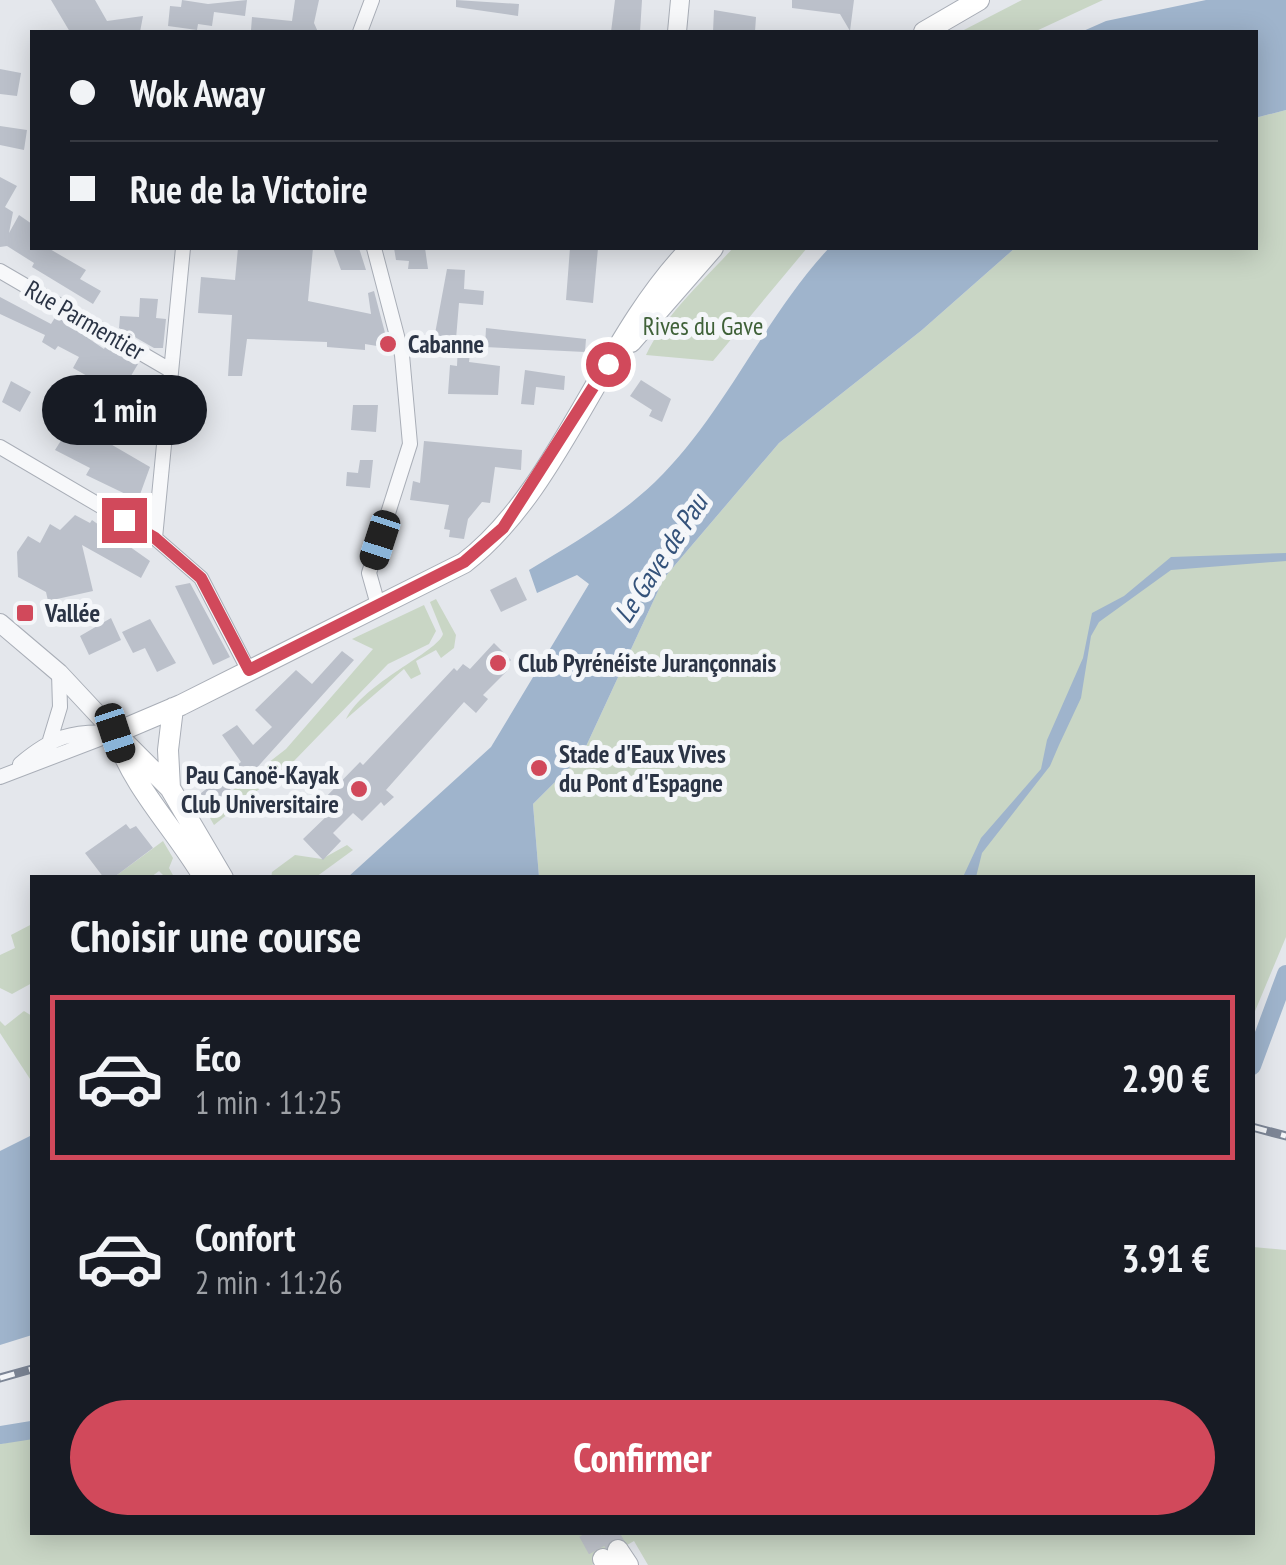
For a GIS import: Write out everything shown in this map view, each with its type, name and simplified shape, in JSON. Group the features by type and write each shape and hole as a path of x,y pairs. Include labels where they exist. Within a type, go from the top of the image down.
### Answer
{"main road":[{"path":"927,30 979,0"},
{"path":"115,733 249,670 464,562 484,548 503,528 649,295 685,250"},
{"path":"608,364 711,250"},
{"path":"173,708 168,750 170,788 203,875"},
{"path":"115,733 170,788"},
{"path":"115,733 125,764 221,875"}],"street":[{"path":"361,30 372,0"},
{"path":"677,30 680,0"},
{"path":"155,538 182,250"},
{"path":"375,250 402,355 410,444 369,573 378,605"},
{"path":"682,282 686,250"},
{"name":"Rue Parmentier","path":"0,271 170,370"},
{"path":"0,447 155,538 201,578 249,670"},
{"path":"0,623 58,673 115,733"},
{"path":"50,740 60,707 58,673"},
{"path":"6,774 50,740 76,730 115,733"},
{"path":"6,774 115,733"}],"green space":[{"path":"1022,0 1103,0 1038,30 964,30"},
{"path":"1286,110 1286,937 1255,1011 1255,875 539,875 533,804 582,755 664,578 779,443 922,330 1013,250 1258,250 1258,117"},
{"name":"Rives du Gave","path":"731,250 805,250 713,361 646,355 674,313"},
{"path":"436,599 456,635 454,648 441,658 436,650 416,661 421,674 411,679 404,669 346,719 368,693 438,641 443,634 430,602"},
{"path":"424,605 436,631 429,644 388,664 292,763 214,825 206,811 286,749 373,649 352,639"},
{"path":"163,841 173,858 169,868 173,875 159,871 154,875 117,875"},
{"path":"347,845 353,850 319,875 272,875 295,855 322,859"},
{"path":"30,925 30,984 12,994 0,988 0,955 15,948 11,935"},
{"path":"24,1011 30,1015 30,1079 0,1033 0,1021 5,1026"},
{"path":"1255,1247 1286,1250 1286,1565 648,1565 634,1541 592,1565 0,1565 0,1444 30,1438 30,1535 1255,1535"}],"water":[{"path":"1206,0 1286,0 1286,110 1258,117 1258,30 1086,30 1106,21"},
{"name":"Le Gave de Pau","path":"827,250 1013,250 922,330 779,443 664,578 582,755 533,804 539,875 350,875 491,747 589,584 577,575 537,593 529,570 595,529 655,482 702,427 805,276"},
{"path":"1286,553 1286,561 1171,570 1099,622 1091,636 1081,698 1050,766 982,853 976,875 964,875 981,838 1041,769 1047,740 1083,658 1092,613 1124,596 1171,557"},
{"path":"30,1136 30,1336 0,1345 0,1151"}],"building":[{"path":"51,0 95,0 107,21 143,16 140,30 69,30"},
{"path":"182,0 208,4 247,0 245,16 214,12 212,26 198,24 197,30 168,26 170,6 181,7"},
{"path":"295,0 319,0 314,23 317,30 251,30 252,17 292,21"},
{"path":"456,0 519,4 518,16 456,7"},
{"path":"615,0 642,0 640,30 611,30"},
{"path":"792,0 854,0 850,30 840,14 792,8"},
{"path":"714,10 756,17 755,30 713,30"},
{"path":"0,69 21,73 17,96 0,94"},
{"path":"0,126 27,130 24,150 0,145"},
{"path":"0,177 17,186 5,207 13,212 9,233 19,215 30,223 30,250 51,250 86,270 80,279 101,291 93,304 32,267 34,263 7,246 0,247"},
{"path":"238,250 313,250 308,301 371,314 368,293 374,291 389,348 365,344 365,350 327,347 327,342 247,339 242,376 228,376 232,315 198,313 201,277 235,280"},
{"path":"334,250 360,250 366,270 341,270"},
{"path":"394,250 425,250 428,269 408,269 409,261 396,260"},
{"path":"570,250 598,250 593,303 566,300"},
{"path":"447,269 465,270 464,289 484,291 483,305 459,303 456,339 434,339"},
{"path":"0,297 51,324 56,316 104,349 106,345 138,364 119,396 109,390 87,428 83,428 150,467 138,500 86,475 90,468 55,450 98,382 73,368 79,357 58,346 55,350 42,342 45,335 0,314"},
{"path":"140,298 158,299 156,318 166,319 163,348 154,348 119,328 120,316 139,317"},
{"path":"486,328 586,339 585,352 485,347"},
{"path":"458,344 471,345 469,362 500,366 498,395 448,394 450,365 457,366"},
{"path":"525,370 565,376 564,390 536,387 534,405 521,404"},
{"path":"641,380 671,399 662,422 649,416 652,410 630,396"},
{"path":"11,381 31,392 20,412 2,402"},
{"path":"353,405 378,405 376,432 351,430"},
{"path":"424,441 522,450 521,470 495,467 490,503 482,502 468,519 464,539 449,537 450,530 444,529 449,505 410,500 413,481 420,483"},
{"path":"360,460 373,460 370,488 346,486 347,472 358,473"},
{"path":"75,515 90,523 92,520 150,561 141,578 82,545 93,591 48,601 46,592 18,577 17,552 28,536 40,543 50,524 60,530"},
{"path":"516,577 527,600 501,612 490,590"},
{"path":"190,583 230,657 213,665 175,586"},
{"path":"111,618 121,640 89,655 80,636"},
{"path":"150,619 176,663 157,672 145,648 133,653 122,632"},
{"path":"494,643 511,660 503,667 507,671 483,695 488,699 476,713 464,702 386,790 394,797 384,806 381,802 362,821 353,813 333,833 341,841 323,860 303,839 331,812 321,802 360,762 363,765 454,668 457,671 463,664 470,669"},
{"path":"342,651 354,660 253,772 205,809 196,797 241,762 222,735 237,725 253,745 272,727 255,710 296,670 312,684"},
{"path":"126,824 130,829 136,826 153,848 117,875 102,875 85,853"}],"waterway":[{"path":"1255,1058 1286,974"},
{"path":"0,1435 30,1430"}],"tunnel":[{"path":"590,1535 603,1559"},
{"path":"610,1535 618,1550"}],"railway":[{"path":"1255,1128 1286,1136"},
{"path":"0,1378 30,1370"}],"place":[{"name":"Cabanne","path":"388,344"},
{"name":"Vallée","path":"25,613"},
{"name":"Club Pyrénéiste Jurançonnais","path":"498,663"},
{"name":"Stade d'Eaux Vives du Pont d'Espagne","path":"539,768"},
{"name":"Pau Canoë-Kayak Club Universitaire","path":"359,789"}],"route":[{"path":"124,520 155,538 201,578 249,670 464,562 484,548 503,528 608,364"}]}
